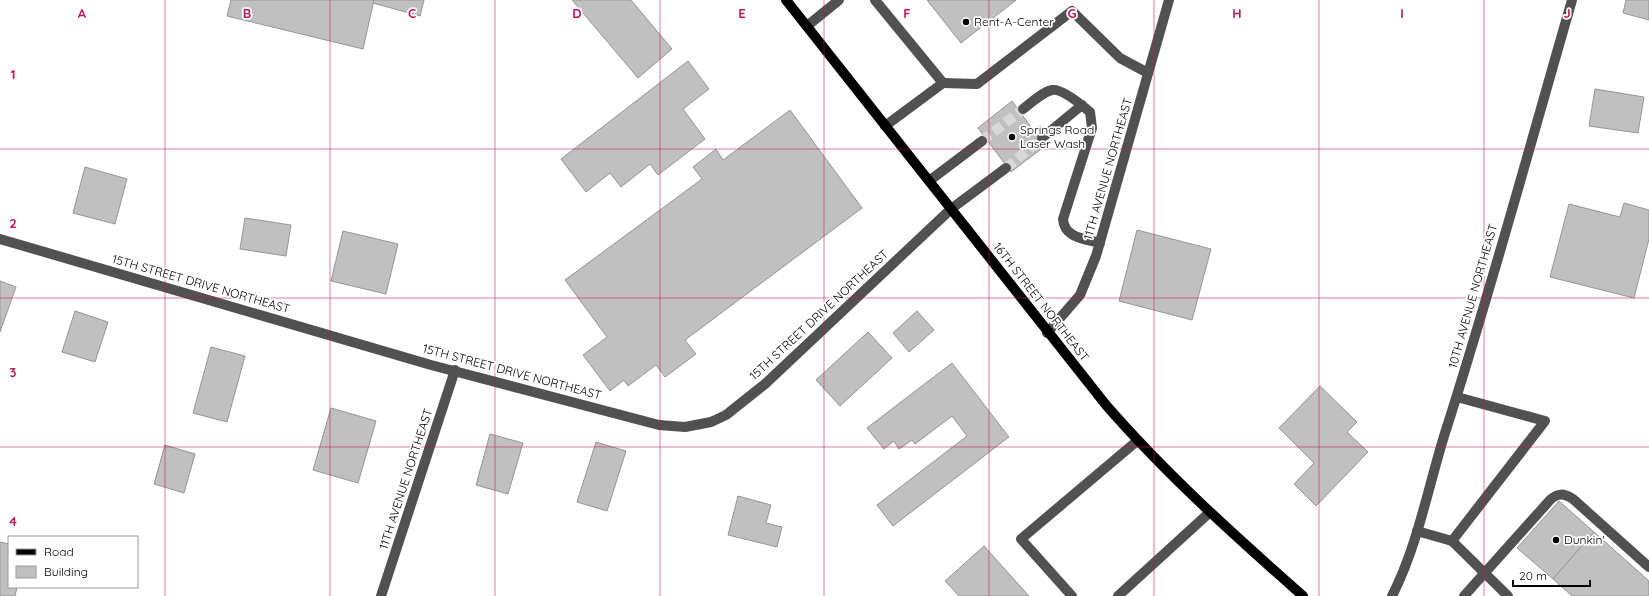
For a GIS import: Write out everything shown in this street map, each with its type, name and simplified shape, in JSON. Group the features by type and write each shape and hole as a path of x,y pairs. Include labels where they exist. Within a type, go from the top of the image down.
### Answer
{"main road":[{"name":"16TH STREET NORTHEAST","path":"786,0 1047,333 1137,441 1210,513 1302,596"}],"street":[{"path":"807,26 839,0"},
{"path":"875,0 943,83"},
{"name":"11TH AVENUE NORTHEAST","path":"1047,333 1080,295 1100,243 1169,0"},
{"name":"10TH AVENUE NORTHEAST","path":"1392,596 1410,557 1572,0"},
{"path":"885,126 943,83 977,84 1072,11 1120,58 1148,73"},
{"path":"1023,109 1045,93 1054,89 1062,92 1090,112 1092,128 1063,219 1063,225 1069,233 1100,243"},
{"path":"1042,138 1082,105"},
{"path":"929,181 982,141"},
{"name":"15TH STREET DRIVE NORTHEAST","path":"0,239 431,365 455,370 659,425 685,427 710,422 726,415 765,384 951,209 1006,168"},
{"name":"11TH AVENUE NORTHEAST","path":"381,596 455,370"},
{"path":"1452,541 1545,421 1457,397"},
{"path":"1072,596 1021,539 1137,441"},
{"path":"1464,596 1484,572 1556,495 1563,494 1573,499 1649,567"},
{"path":"1118,596 1210,513"},
{"path":"1417,531 1452,541 1508,596"}],"building":[{"path":"231,0 374,0 363,49 227,16"},
{"path":"374,0 424,0 420,16 373,3"},
{"path":"572,0 631,0 672,49 638,78"},
{"name":"Rent-A-Center","path":"927,0 1016,0 961,43"},
{"path":"1626,0 1649,0 1649,20 1623,13"},
{"path":"688,61 709,89 683,109 705,139 658,175 650,164 621,187 610,173 586,192 561,159"},
{"path":"1595,89 1644,97 1638,133 1589,126"},
{"name":"Springs Road Laser Wash","path":"1012,101 1045,146 1011,172 978,128"},
{"path":"790,110 862,208 685,340 696,354 665,377 656,365 628,386 624,380 610,391 583,355 607,337 565,280 702,179 693,167 716,149 723,160"},
{"path":"85,167 127,179 115,224 73,213"},
{"path":"1624,203 1649,210 1649,239 1634,298 1550,277 1569,204 1620,217"},
{"path":"245,218 291,225 286,256 240,249"},
{"path":"1137,230 1211,249 1192,320 1119,301"},
{"path":"343,231 398,244 386,294 331,281"},
{"path":"0,281 16,287 0,332"},
{"path":"75,311 108,322 95,362 62,352"},
{"path":"917,311 934,330 909,352 893,333"},
{"path":"868,332 892,358 840,406 816,380"},
{"path":"211,347 245,356 227,422 193,413"},
{"path":"952,363 1009,437 893,526 877,505 967,436 952,416 915,444 912,440 899,449 894,441 884,449 867,428"},
{"path":"1320,386 1357,422 1347,432 1368,452 1316,506 1294,484 1314,463 1279,428"},
{"path":"331,408 376,421 358,483 313,470"},
{"path":"490,434 523,443 508,494 476,485"},
{"path":"596,442 626,451 607,511 577,502"},
{"path":"165,445 195,454 184,493 154,484"},
{"path":"738,496 771,505 766,523 782,527 777,547 728,535"},
{"name":"Dunkin'","path":"1559,501 1594,532 1553,579 1517,548"},
{"path":"1594,532 1649,581 1649,596 1572,596 1553,579"},
{"path":"0,542 8,544 8,588 17,588 15,596 0,596"},
{"path":"984,546 1029,596 959,596 945,581"}],"tunnel":[{"path":"982,141 1023,109"},
{"path":"1006,168 1042,138"}],"place":[{"name":"Rent-A-Center","path":"966,22"},
{"name":"Springs Road Laser Wash","path":"1012,137"},
{"name":"Dunkin'","path":"1556,540"}]}
